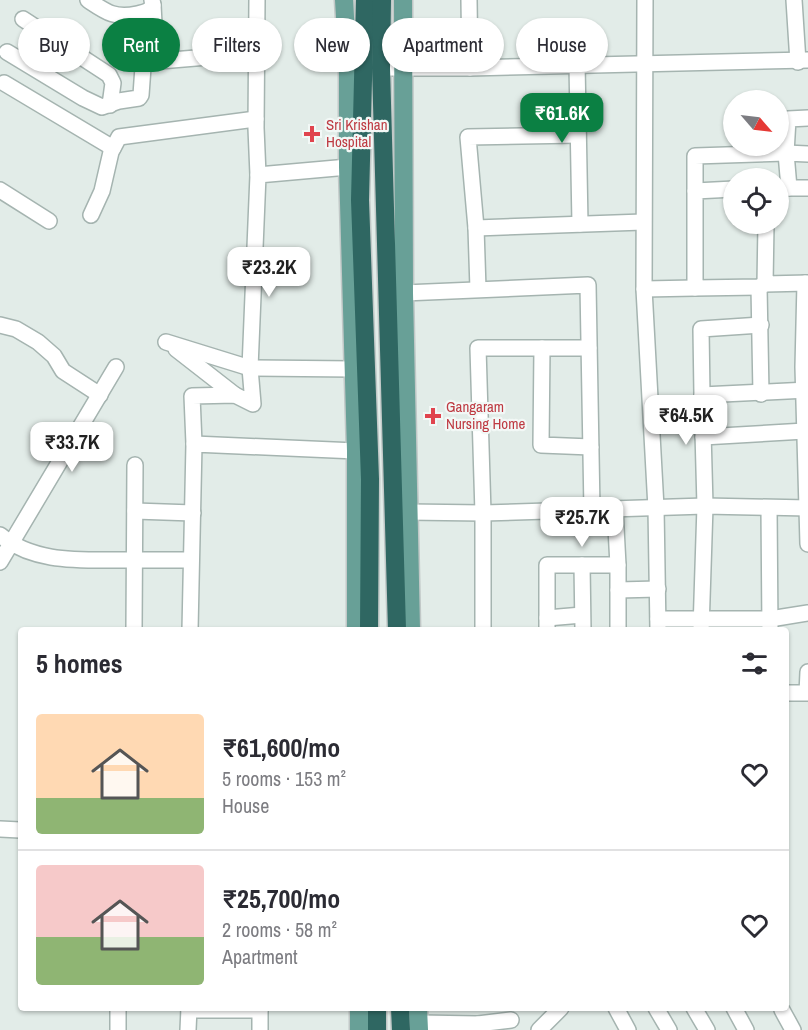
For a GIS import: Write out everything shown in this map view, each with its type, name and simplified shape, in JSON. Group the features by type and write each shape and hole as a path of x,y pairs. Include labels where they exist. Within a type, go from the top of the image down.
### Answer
{"highway":[{"path":"365,0 365,18"},
{"path":"370,47 382,0"},
{"path":"365,72 360,200 370,510 369,627"},
{"path":"365,72 401,512 397,627"},
{"path":"377,1011 377,1030"},
{"path":"400,1011 401,1030"}],"main road":[{"path":"344,0 350,18"},
{"path":"403,0 403,18"},
{"path":"356,627 356,451 348,166 364,72"},
{"path":"403,72 404,293 401,512 411,627"},
{"path":"359,1011 359,1030"}],"street":[{"path":"88,0 118,16 147,12 152,2"},
{"path":"126,0 127,16"},
{"path":"257,0 257,18"},
{"path":"469,0 469,18"},
{"path":"645,0 644,289 656,508 658,625 770,625 808,613"},
{"path":"608,64 803,61 794,0"},
{"path":"152,2 153,18"},
{"path":"7,52 83,98 102,106 140,98 143,72"},
{"path":"90,63 109,75 113,83 110,105"},
{"path":"256,72 258,175 250,368 253,404 235,395 166,342 250,368 353,369"},
{"path":"578,72 580,224"},
{"path":"4,84 113,148"},
{"path":"789,119 808,118"},
{"path":"91,215 102,191 113,148 116,141 123,135 256,119"},
{"path":"478,289 476,228 468,137 578,135"},
{"path":"789,153 808,154"},
{"path":"695,288 695,156 723,155"},
{"path":"258,175 348,166"},
{"path":"789,188 808,188"},
{"path":"0,190 49,221"},
{"path":"695,191 723,190"},
{"path":"476,228 643,222"},
{"path":"762,394 761,325 765,234"},
{"path":"644,289 806,283 805,432 808,544"},
{"path":"404,293 588,285 592,510"},
{"path":"0,325 16,329 38,342 54,356 63,371 100,395"},
{"path":"701,624 705,506 701,329 761,325"},
{"path":"483,627 483,513 478,348 589,348"},
{"path":"542,348 541,446 591,447"},
{"path":"0,562 6,539 116,367"},
{"path":"702,395 762,394 806,390"},
{"path":"190,627 194,444 192,396 235,395"},
{"path":"703,437 805,432"},
{"path":"194,444 356,451"},
{"path":"134,627 135,465"},
{"path":"401,512 483,513 705,506 807,508"},
{"path":"769,508 770,625"},
{"path":"615,509 618,627"},
{"path":"135,511 193,513"},
{"path":"6,539 43,556 69,560 192,560"},
{"path":"582,565 583,623 547,624 547,565 582,565 618,565"},
{"path":"618,590 658,589"},
{"path":"789,693 807,693 808,672"},
{"path":"0,829 18,830"},
{"path":"118,1011 118,1030"},
{"path":"188,1030 189,1011"},
{"path":"260,1011 260,1030"},
{"path":"542,1027 545,1011"},
{"path":"542,1027 558,1011"},
{"path":"618,1011 628,1030"},
{"path":"658,1011 669,1030"},
{"path":"696,1011 707,1030"},
{"path":"736,1011 746,1030"},
{"path":"783,1011 793,1030"},
{"path":"419,1020 478,1027 509,1020"}],"place":[{"name":"Sri Krishan Hospital","path":"312,134"},
{"name":"Gangaram Nursing Home","path":"433,416"}]}
